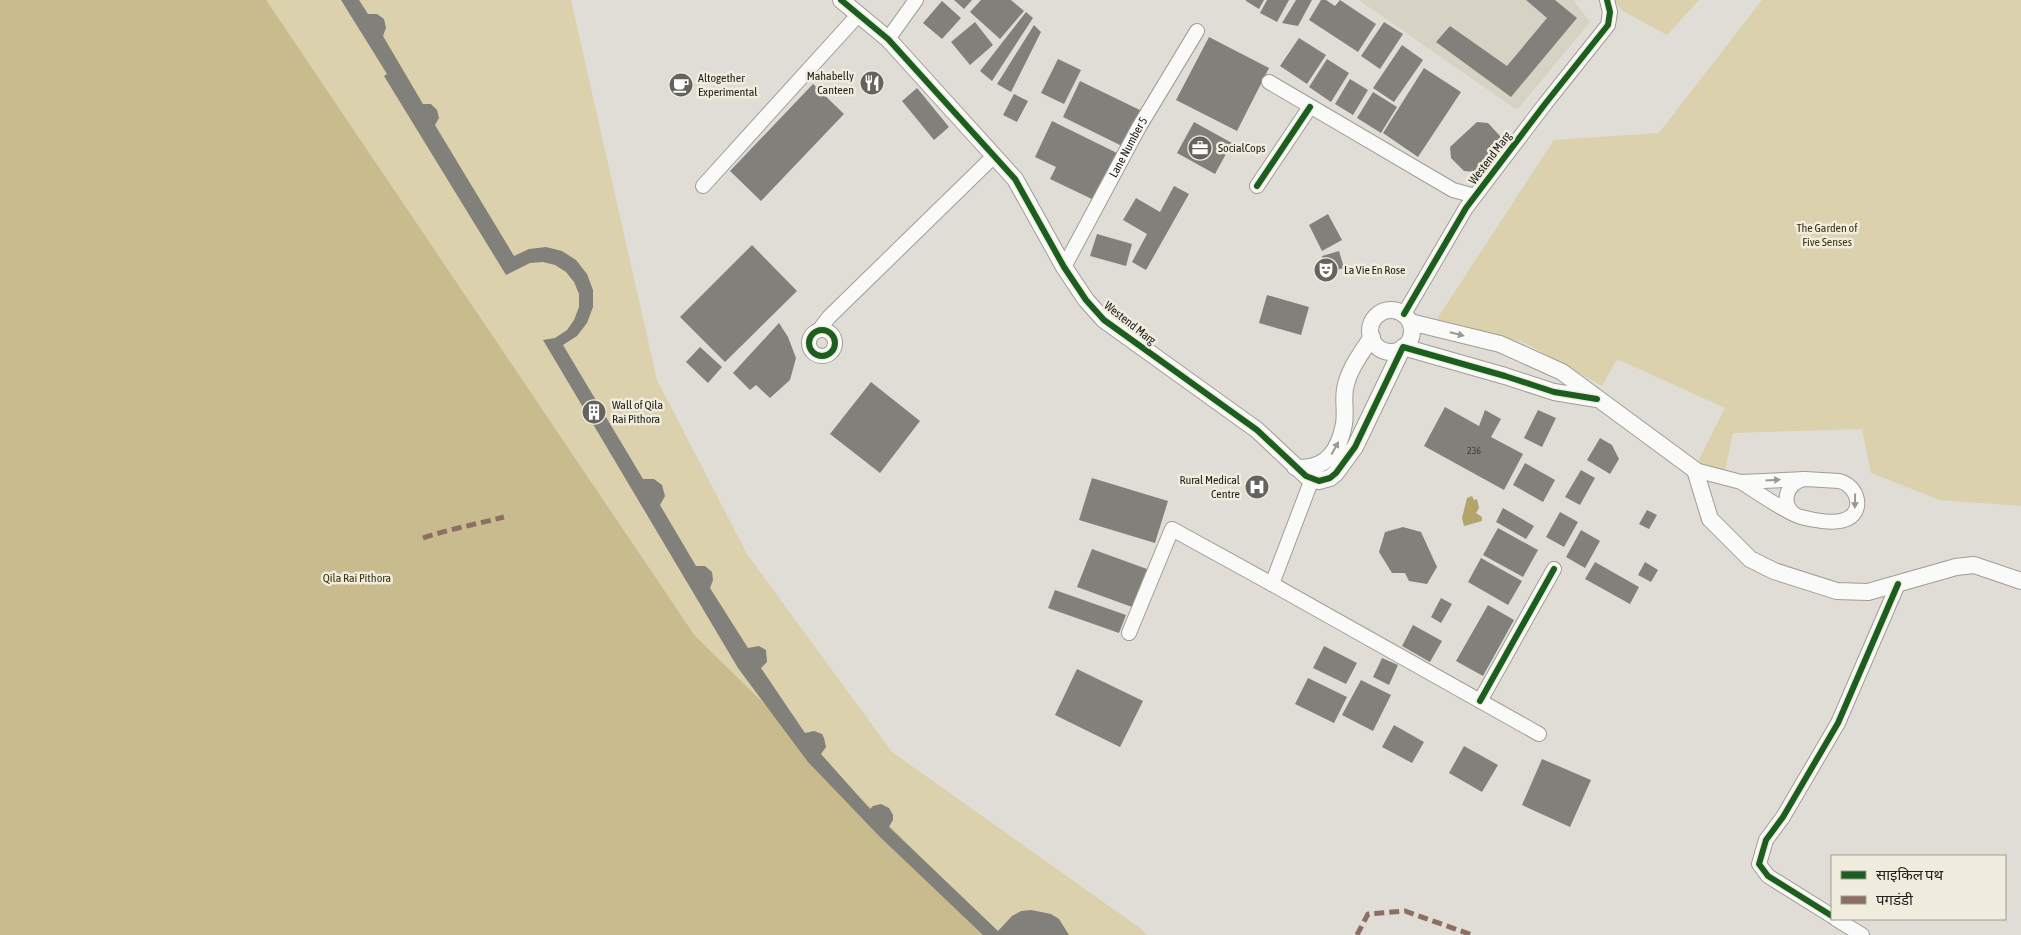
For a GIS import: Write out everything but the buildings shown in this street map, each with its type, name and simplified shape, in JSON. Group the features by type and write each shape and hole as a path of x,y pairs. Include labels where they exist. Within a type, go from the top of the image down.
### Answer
{"street":[{"name":"Westend Marg","path":"841,0 888,38 1015,179 1064,266 1086,300 1104,320 1257,430 1295,467 1312,480 1330,478 1336,473 1354,447 1403,348 1411,336 1407,318 1466,208 1608,25 1610,12 1607,0"},
{"path":"888,38 916,0"},
{"path":"703,186 859,14"},
{"name":"Lane Number 5","path":"1064,266 1139,127 1197,30"},
{"path":"1269,82 1453,190 1476,196"},
{"path":"1257,186 1310,107"},
{"path":"820,329 994,156"},
{"path":"1597,399 1554,392 1505,376 1403,348 1393,352 1387,351 1378,346 1372,336 1371,326 1380,313 1395,310 1407,318 1500,344 1562,372 1695,470 1741,482 1799,517 1843,520 1853,514 1857,504 1856,493 1844,482 1805,479 1741,482"},
{"path":"1295,467 1313,468 1319,466 1330,456 1340,439 1344,422 1345,389 1349,374 1372,336"},
{"path":"1695,470 1710,519 1750,559 1774,571 1836,592 1868,592 1956,567 1974,565 2021,581"},
{"path":"1799,517 1787,505 1786,496 1790,487 1796,481 1805,479"},
{"path":"1272,584 1312,480"},
{"path":"1129,633 1172,530 1540,734"},
{"path":"1480,701 1554,569"},
{"path":"1831,915 1768,876 1759,864 1766,840 1783,817 1838,723 1898,584"},
{"path":"1838,920 1862,935"}],"shaded area":[{"path":"1359,0 1573,0 1590,22 1517,110"},
{"path":"1472,496 1474,500 1477,499 1479,508 1476,513 1482,517 1482,521 1464,526 1462,518 1467,498"}],"green space":[{"name":"Qila Rai Pithora","path":"0,0 571,0 657,380 747,554 892,752 1140,928 1147,935 0,935"},
{"name":"Qila Rai Pithora","path":"0,0 266,0 695,636 1001,935 0,935"},
{"path":"1613,0 1699,0 1667,35 1623,11"},
{"name":"The Garden of Five Senses","path":"1762,0 2021,0 2021,506 1940,500 1871,473 1862,429 1733,433 1725,471 1697,463 1725,408 1617,359 1602,386 1525,343 1437,319 1554,140 1659,133"}],"marked path":[{"path":"423,538 504,517"},
{"path":"1357,935 1368,914 1405,911 1472,935"}],"cycle path":[{"path":"841,0 888,39 1015,179 1064,267 1086,300 1104,320 1257,430 1306,476 1319,481 1330,478 1336,473 1355,447 1403,347 1554,392 1597,399"},
{"path":"1404,314 1466,208 1608,25 1610,12 1607,0"},
{"path":"1257,186 1310,107"},
{"path":"822,330 831,334 835,343 831,352 822,356 813,352 809,343 813,334 822,330"},
{"path":"1480,701 1554,569"},
{"path":"1831,915 1768,876 1759,864 1766,840 1783,817 1838,723 1898,584"}],"place":[{"name":"Mahabelly Canteen","path":"872,83"},
{"name":"Altogether Experimental","path":"681,85"},
{"name":"SocialCops","path":"1200,148"},
{"name":"La Vie En Rose","path":"1326,270"},
{"name":"Wall of Qila Rai Pithora","path":"594,412"},
{"name":"Rural Medical Centre","path":"1257,487"}]}
